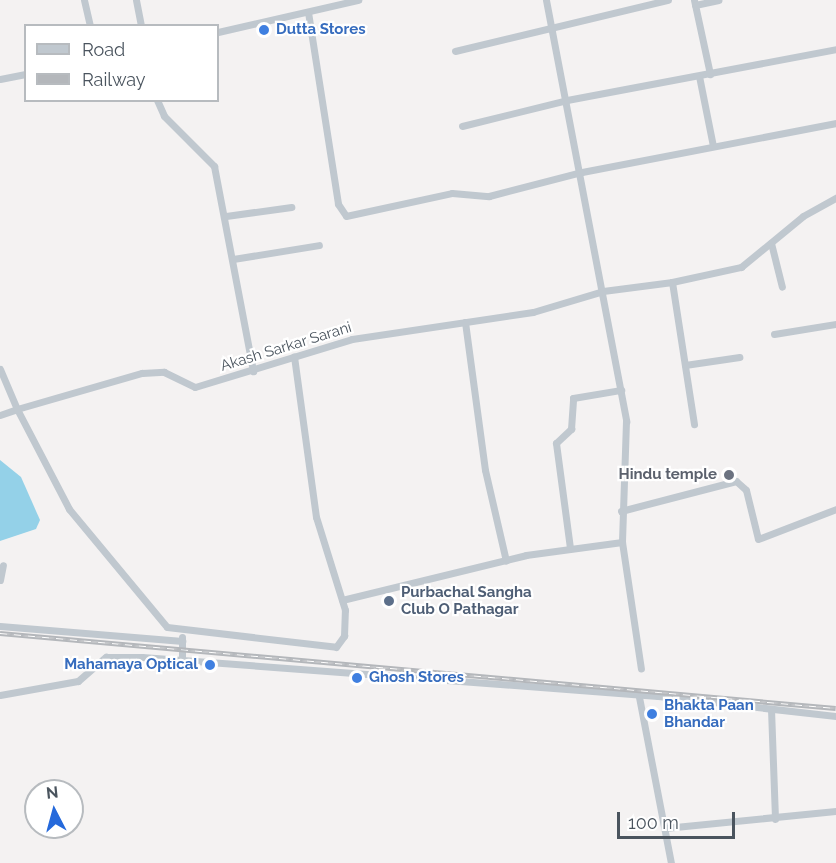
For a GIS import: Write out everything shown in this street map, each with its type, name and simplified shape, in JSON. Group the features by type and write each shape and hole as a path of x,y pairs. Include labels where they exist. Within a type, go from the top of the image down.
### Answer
{"street":[{"path":"84,0 90,24"},
{"path":"136,0 141,24"},
{"path":"219,32 358,0"},
{"path":"546,0 582,172 627,430 621,511 622,542 641,669"},
{"path":"455,51 553,31 668,0"},
{"path":"710,74 694,2 718,0"},
{"path":"308,12 338,204 346,216 452,193 489,196 582,172 836,123"},
{"path":"462,126 567,100 836,49"},
{"path":"0,79 24,74"},
{"path":"699,76 713,146"},
{"path":"158,102 165,116 211,160 226,216 253,371"},
{"name":"Akash Sarkar Sarani","path":"0,415 142,373 164,372 195,387 352,339 533,312 603,291 672,282 741,267 836,198"},
{"path":"226,216 291,207"},
{"path":"771,243 782,286"},
{"path":"233,259 319,245"},
{"path":"672,282 694,424"},
{"path":"465,322 486,480 506,561"},
{"path":"774,334 836,324"},
{"path":"0,369 17,410 69,509 157,619 182,632 336,647 344,636 342,600 316,517 294,357"},
{"path":"685,364 739,357"},
{"path":"570,548 556,443 571,429 568,406 573,398 621,390"},
{"path":"621,511 736,481 746,490 758,539 836,509"},
{"path":"342,600 506,561 570,548 622,542"},
{"path":"0,580 3,565"},
{"path":"0,625 182,641"},
{"path":"182,632 182,658"},
{"path":"0,694 78,681 106,657 182,658 836,716"},
{"path":"639,697 671,863"},
{"path":"771,709 776,819"},
{"path":"665,828 776,819 836,811"}],"water":[{"path":"0,460 21,477 40,520 36,529 0,541"}],"railway":[{"path":"0,633 836,708"}],"place":[{"name":"Dutta Stores","path":"264,30"},
{"name":"Hindu temple","path":"729,475"},
{"name":"Purbachal Sangha Club O Pathagar","path":"389,601"},
{"name":"Mahamaya Optical","path":"210,665"},
{"name":"Ghosh Stores","path":"357,678"},
{"name":"Bhakta Paan Bhandar","path":"652,714"}]}
